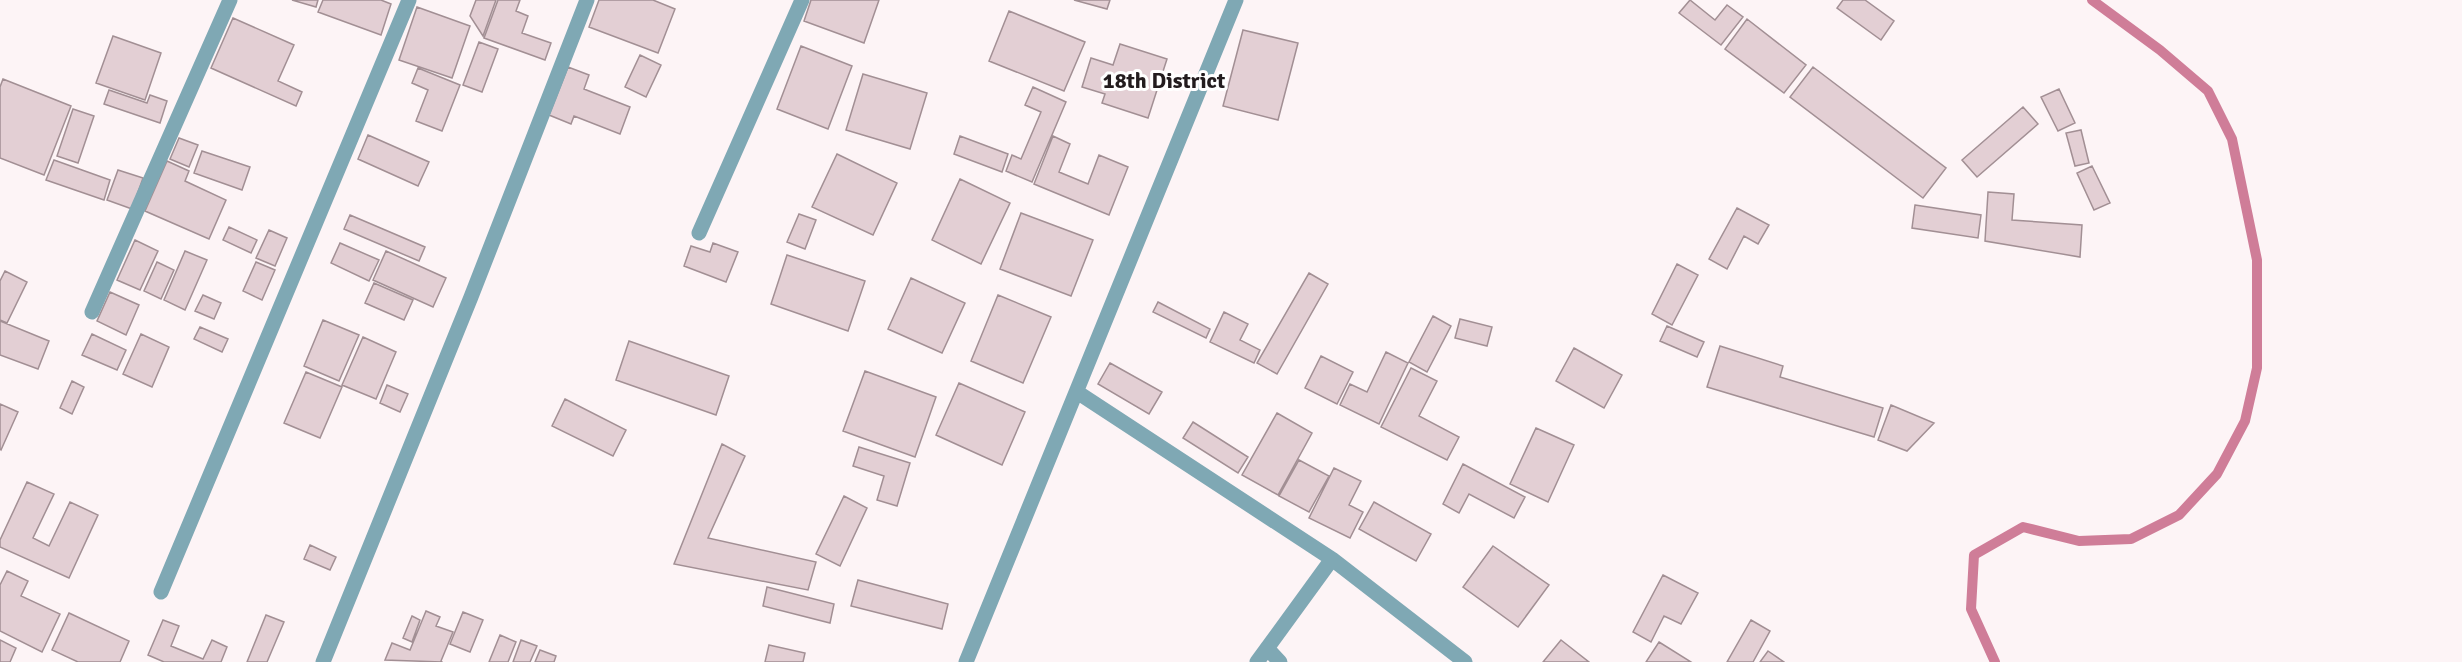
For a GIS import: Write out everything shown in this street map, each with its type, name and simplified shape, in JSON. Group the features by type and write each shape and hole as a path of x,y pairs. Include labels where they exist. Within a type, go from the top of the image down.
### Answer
{"street":[{"path":"92,312 230,0"},
{"path":"161,592 409,0"},
{"path":"323,662 471,297 587,0"},
{"path":"699,233 802,0"},
{"path":"966,662 1236,0"},
{"path":"1077,392 1332,559 1465,662"},
{"path":"1257,662 1332,559"},
{"path":"1267,648 1280,662"}],"building":[{"path":"292,0 318,0 316,7"},
{"path":"323,0 381,0 391,4 381,35 318,12"},
{"path":"476,0 496,0 483,36 470,16"},
{"path":"498,0 520,0 516,11 528,16 522,33 551,43 545,60 484,38"},
{"path":"599,0 653,0 675,9 658,53 589,27"},
{"path":"811,0 879,0 864,43 804,21"},
{"path":"1074,0 1110,0 1107,9"},
{"path":"1690,0 1715,20 1727,5 1743,17 1721,45 1679,13"},
{"path":"1843,0 1865,0 1894,21 1881,40 1837,8"},
{"path":"417,7 470,26 452,78 399,60"},
{"path":"1009,11 1085,42 1064,91 989,61"},
{"path":"233,18 294,45 278,81 302,92 296,106 211,68"},
{"path":"1747,19 1806,65 1784,93 1725,49"},
{"path":"1243,30 1298,43 1278,120 1223,106"},
{"path":"113,36 161,53 145,100 96,83"},
{"path":"479,42 498,49 482,92 463,85"},
{"path":"1120,44 1167,59 1148,118 1102,103 1105,94 1082,87 1091,58 1113,65"},
{"path":"801,46 852,66 828,129 777,109"},
{"path":"640,55 661,65 646,97 625,87"},
{"path":"568,67 589,75 584,89 630,107 620,134 574,116 571,124 549,115"},
{"path":"1813,67 1946,168 1923,198 1790,97"},
{"path":"418,68 460,85 442,131 416,121 428,90 412,83"},
{"path":"863,74 927,93 910,149 846,130"},
{"path":"3,79 71,106 44,175 0,158 0,87"},
{"path":"1033,87 1066,102 1032,182 1006,171 1012,155 1021,159 1041,112 1025,105"},
{"path":"2059,89 2075,123 2058,131 2041,97"},
{"path":"109,90 147,103 150,95 167,101 160,123 104,104"},
{"path":"2023,107 2038,124 1977,177 1962,160"},
{"path":"73,109 94,116 78,163 57,156"},
{"path":"2081,130 2089,163 2075,166 2066,133"},
{"path":"368,135 429,162 418,186 358,159"},
{"path":"960,136 1008,154 1002,172 954,154"},
{"path":"1053,136 1070,144 1059,172 1088,184 1099,155 1128,167 1109,215 1034,184"},
{"path":"179,138 198,145 189,167 170,159"},
{"path":"202,151 250,167 242,190 194,173"},
{"path":"837,154 897,183 873,235 812,207"},
{"path":"54,160 110,180 104,200 46,180"},
{"path":"167,161 189,171 185,181 226,200 209,239 145,211"},
{"path":"2092,166 2110,203 2094,210 2077,173"},
{"path":"118,170 143,178 132,209 107,200"},
{"path":"960,179 1010,203 981,264 932,240"},
{"path":"1988,192 2014,194 2012,220 2082,225 2080,257 1985,241"},
{"path":"1915,205 1981,215 1978,238 1912,228"},
{"path":"1737,208 1769,225 1758,244 1744,236 1727,269 1709,259"},
{"path":"1021,213 1093,240 1071,296 1000,269"},
{"path":"799,214 816,220 805,249 787,242"},
{"path":"350,215 425,247 419,261 344,229"},
{"path":"229,227 257,240 251,253 223,240"},
{"path":"269,230 287,238 275,266 256,258"},
{"path":"135,240 158,251 140,290 117,280"},
{"path":"340,243 379,260 369,281 331,263"},
{"path":"713,243 738,252 726,282 684,266 691,246 710,252"},
{"path":"185,251 207,260 185,310 164,300"},
{"path":"386,251 446,278 433,307 373,280"},
{"path":"787,255 865,281 848,331 771,304"},
{"path":"157,262 174,270 161,299 144,291"},
{"path":"256,262 275,270 262,300 243,291"},
{"path":"1677,264 1698,275 1672,325 1652,314"},
{"path":"5,271 27,282 7,323 0,320 0,281"},
{"path":"1309,273 1328,284 1277,374 1257,363"},
{"path":"911,278 965,303 942,353 888,329"},
{"path":"374,283 413,300 404,320 365,303"},
{"path":"110,292 139,305 126,335 97,321"},
{"path":"203,295 221,303 214,319 195,311"},
{"path":"998,295 1051,317 1023,383 971,361"},
{"path":"1158,302 1210,329 1206,338 1153,312"},
{"path":"1224,312 1248,324 1240,340 1260,350 1254,363 1210,342"},
{"path":"1433,316 1451,326 1427,372 1409,362"},
{"path":"1460,319 1492,327 1487,346 1455,338"},
{"path":"323,320 359,335 339,381 304,366"},
{"path":"0,321 49,341 38,369 0,355"},
{"path":"1667,326 1704,342 1697,357 1660,341"},
{"path":"200,327 228,339 222,352 194,339"},
{"path":"92,334 126,350 117,370 82,355"},
{"path":"141,334 169,347 152,387 123,374"},
{"path":"363,337 396,352 376,399 342,385"},
{"path":"629,341 729,376 716,415 616,380"},
{"path":"1720,346 1783,366 1780,377 1883,408 1874,437 1707,387"},
{"path":"1574,348 1622,375 1604,408 1556,381"},
{"path":"1386,352 1408,363 1379,424 1340,405 1350,384 1367,392"},
{"path":"1321,356 1353,372 1337,404 1305,388"},
{"path":"1110,363 1162,392 1149,414 1098,384"},
{"path":"1411,368 1437,381 1419,416 1459,437 1447,460 1381,427"},
{"path":"865,371 936,397 915,457 843,431"},
{"path":"306,372 342,387 320,438 284,423"},
{"path":"72,381 84,387 72,414 60,408"},
{"path":"959,383 1025,412 1002,465 936,435"},
{"path":"387,385 408,394 400,412 380,403"},
{"path":"565,399 626,430 613,456 552,426"},
{"path":"0,404 18,412 1,450 0,449"},
{"path":"1891,405 1934,423 1907,451 1878,440"},
{"path":"1277,413 1312,433 1278,495 1242,475"},
{"path":"1193,422 1248,457 1238,473 1183,438"},
{"path":"1536,428 1574,445 1548,502 1510,484"},
{"path":"722,444 745,456 708,538 816,562 808,590 674,564"},
{"path":"859,447 910,463 897,506 877,500 884,476 853,466"},
{"path":"1299,460 1329,476 1309,512 1279,496"},
{"path":"1463,464 1525,497 1514,518 1469,494 1459,513 1443,504"},
{"path":"1334,468 1361,481 1349,505 1363,512 1350,538 1309,518"},
{"path":"27,482 54,494 33,538 49,546 70,502 98,515 69,578 0,547 0,540"},
{"path":"844,496 867,508 840,566 816,554"},
{"path":"1374,502 1431,534 1416,561 1359,529"},
{"path":"310,545 336,557 330,570 304,559"},
{"path":"1493,546 1549,585 1518,627 1463,587"},
{"path":"7,571 28,581 21,596 60,614 42,652 0,631 0,585"},
{"path":"1663,575 1698,593 1681,624 1664,616 1651,642 1633,632"},
{"path":"858,580 948,604 942,629 851,606"},
{"path":"767,587 834,604 830,623 763,606"},
{"path":"426,611 440,617 436,626 453,632 442,662 385,660 392,643 410,650"},
{"path":"463,612 483,620 470,652 450,644"},
{"path":"69,613 129,641 120,662 78,662 52,650"},
{"path":"266,615 284,622 267,662 247,662"},
{"path":"412,616 420,620 412,642 403,638"},
{"path":"163,620 179,626 171,646 203,659 212,640 227,647 221,662 164,662 148,655"},
{"path":"1751,620 1770,631 1753,662 1727,662"},
{"path":"500,635 516,642 508,662 489,662"},
{"path":"0,640 16,648 10,662 0,662"},
{"path":"521,640 537,646 530,662 513,662"},
{"path":"1561,640 1589,662 1543,662"},
{"path":"1659,642 1691,662 1646,662"},
{"path":"769,645 805,653 803,662 765,662"},
{"path":"540,650 556,656 554,662 535,662"},
{"path":"1768,651 1784,662 1760,662"}],"waterway":[{"path":"1995,662 1971,609 1974,555 2023,527 2079,541 2131,539 2179,515 2217,474 2245,421 2257,368 2257,260 2232,139 2208,91 2160,50 2092,0"}],"district":[{"name":"18th District","path":"1164,80"}]}
